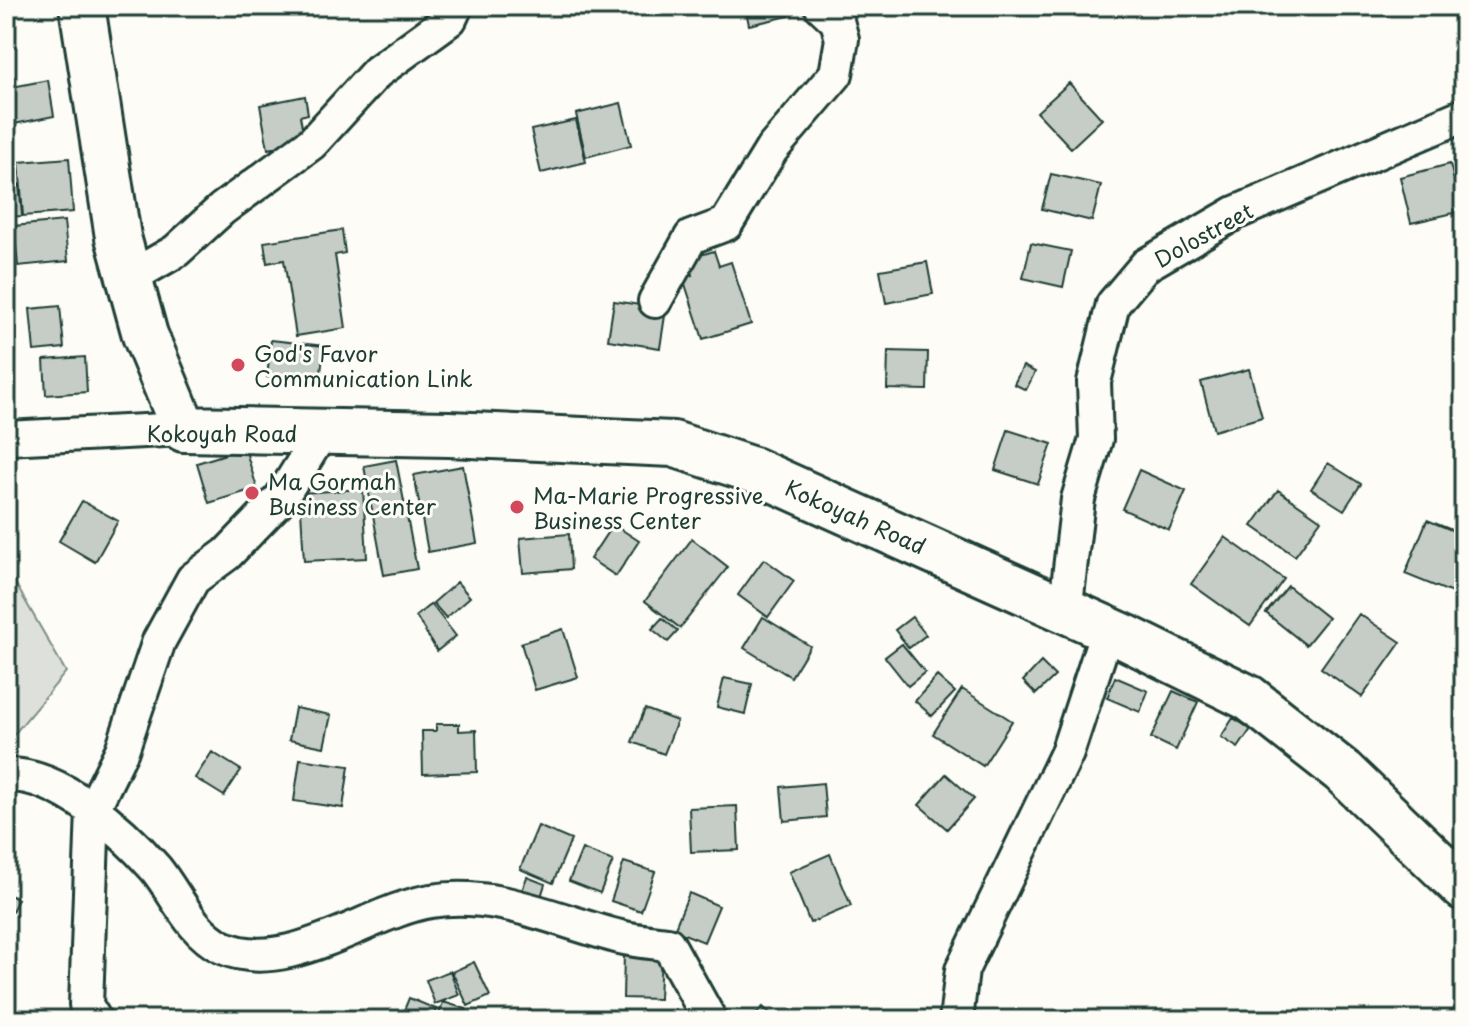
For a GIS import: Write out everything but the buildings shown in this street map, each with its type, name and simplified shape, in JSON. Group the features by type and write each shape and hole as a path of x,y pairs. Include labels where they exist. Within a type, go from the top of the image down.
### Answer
{"main road":[{"path":"82,6 118,237 145,335 184,429"},
{"name":"Kokoyah Road","path":"184,429 673,444 765,475 1249,698 1342,771 1464,888"}],"street":[{"path":"129,278 176,251 222,209 312,143 377,72 450,19 456,6"},
{"path":"655,301 691,237 726,224 772,149 836,74 842,39 837,21 821,6"},
{"name":"Dolostreet","path":"1065,613 1078,499 1096,439 1094,382 1113,304 1146,265 1235,213 1464,115"},
{"name":"Kokoyah Road","path":"6,438 184,429"},
{"path":"95,1020 86,1005 93,809 122,750 159,641 193,579 227,554 281,498 322,432"},
{"path":"956,1020 962,970 1067,753 1107,631"},
{"path":"6,775 26,774 93,809 156,870 185,915 221,946 253,956 295,949 430,901 499,900 620,937 668,944 710,1020"}],"shaded area":[{"path":"6,567 66,672 6,744"}],"place":[{"name":"God's Favor Communication Link","path":"238,365"},
{"name":"Ma Gormah Business Center","path":"252,493"},
{"name":"Ma-Marie Progressive Business Center","path":"517,507"}]}
